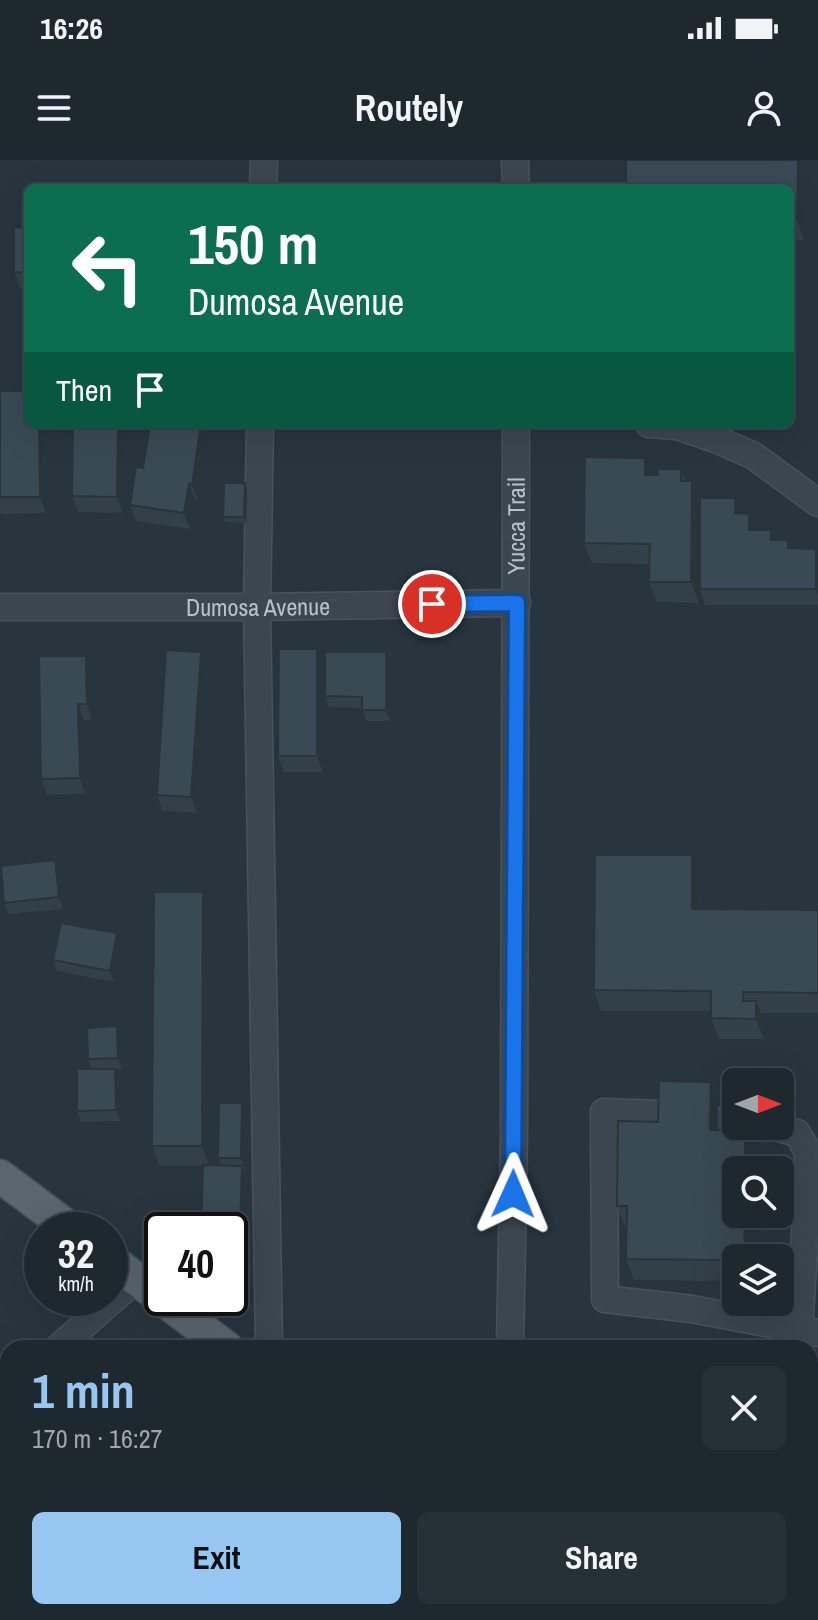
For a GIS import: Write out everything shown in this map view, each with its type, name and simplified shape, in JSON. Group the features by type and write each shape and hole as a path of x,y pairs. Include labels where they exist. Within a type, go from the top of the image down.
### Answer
{"main road":[{"path":"0,1176 48,1212"},
{"path":"128,1273 216,1340"}],"street":[{"path":"263,184 264,160"},
{"path":"515,160 516,184"},
{"path":"260,428 257,607 269,1340"},
{"name":"Yucca Trail","path":"510,1340 516,428"},
{"path":"683,428 754,456 818,503"},
{"name":"Dumosa Avenue","path":"0,607 517,603"},
{"path":"658,1114 604,1112 605,1299 692,1309 805,1338 813,1192 807,1150 794,1132"},
{"path":"67,1340 136,1279"}],"building":[{"path":"626,160 798,160 797,219 794,219 794,184 626,184"},
{"path":"14,227 24,228 24,273 14,272"},
{"path":"0,391 24,391 24,428 39,428 40,497 0,497"},
{"path":"73,428 118,428 117,497 72,496"},
{"path":"149,428 200,428 192,485 189,484 184,513 130,505 136,467 143,468"},
{"path":"585,457 645,458 645,475 658,475 658,469 681,469 681,481 692,481 691,582 649,582 650,544 584,543"},
{"path":"224,483 245,483 244,517 223,517"},
{"path":"700,498 735,498 735,513 749,514 749,530 771,530 771,540 788,540 788,548 816,549 816,589 700,589"},
{"path":"279,649 317,649 317,756 278,756"},
{"path":"166,650 201,652 191,797 157,795"},
{"path":"325,652 386,652 386,710 362,710 362,697 325,696"},
{"path":"39,656 86,656 87,704 78,704 80,778 41,779"},
{"path":"595,855 692,855 692,909 818,910 818,993 743,992 743,1001 756,1001 756,1019 711,1018 711,991 594,990"},
{"path":"55,860 59,897 4,903 1,866"},
{"path":"154,892 203,892 202,1146 152,1146"},
{"path":"61,923 117,933 110,971 53,960"},
{"path":"117,1026 118,1058 88,1059 87,1028"},
{"path":"77,1069 115,1069 116,1110 77,1111"},
{"path":"659,1081 711,1082 710,1130 722,1130 722,1140 745,1140 745,1156 722,1156 722,1228 745,1228 744,1244 722,1244 722,1260 626,1259 627,1206 617,1206 618,1121 658,1122"},
{"path":"219,1103 242,1103 241,1158 218,1158"},
{"path":"203,1165 242,1166 241,1212 202,1212"}],"route":[{"path":"432,604 517,603 513,1194"}]}
